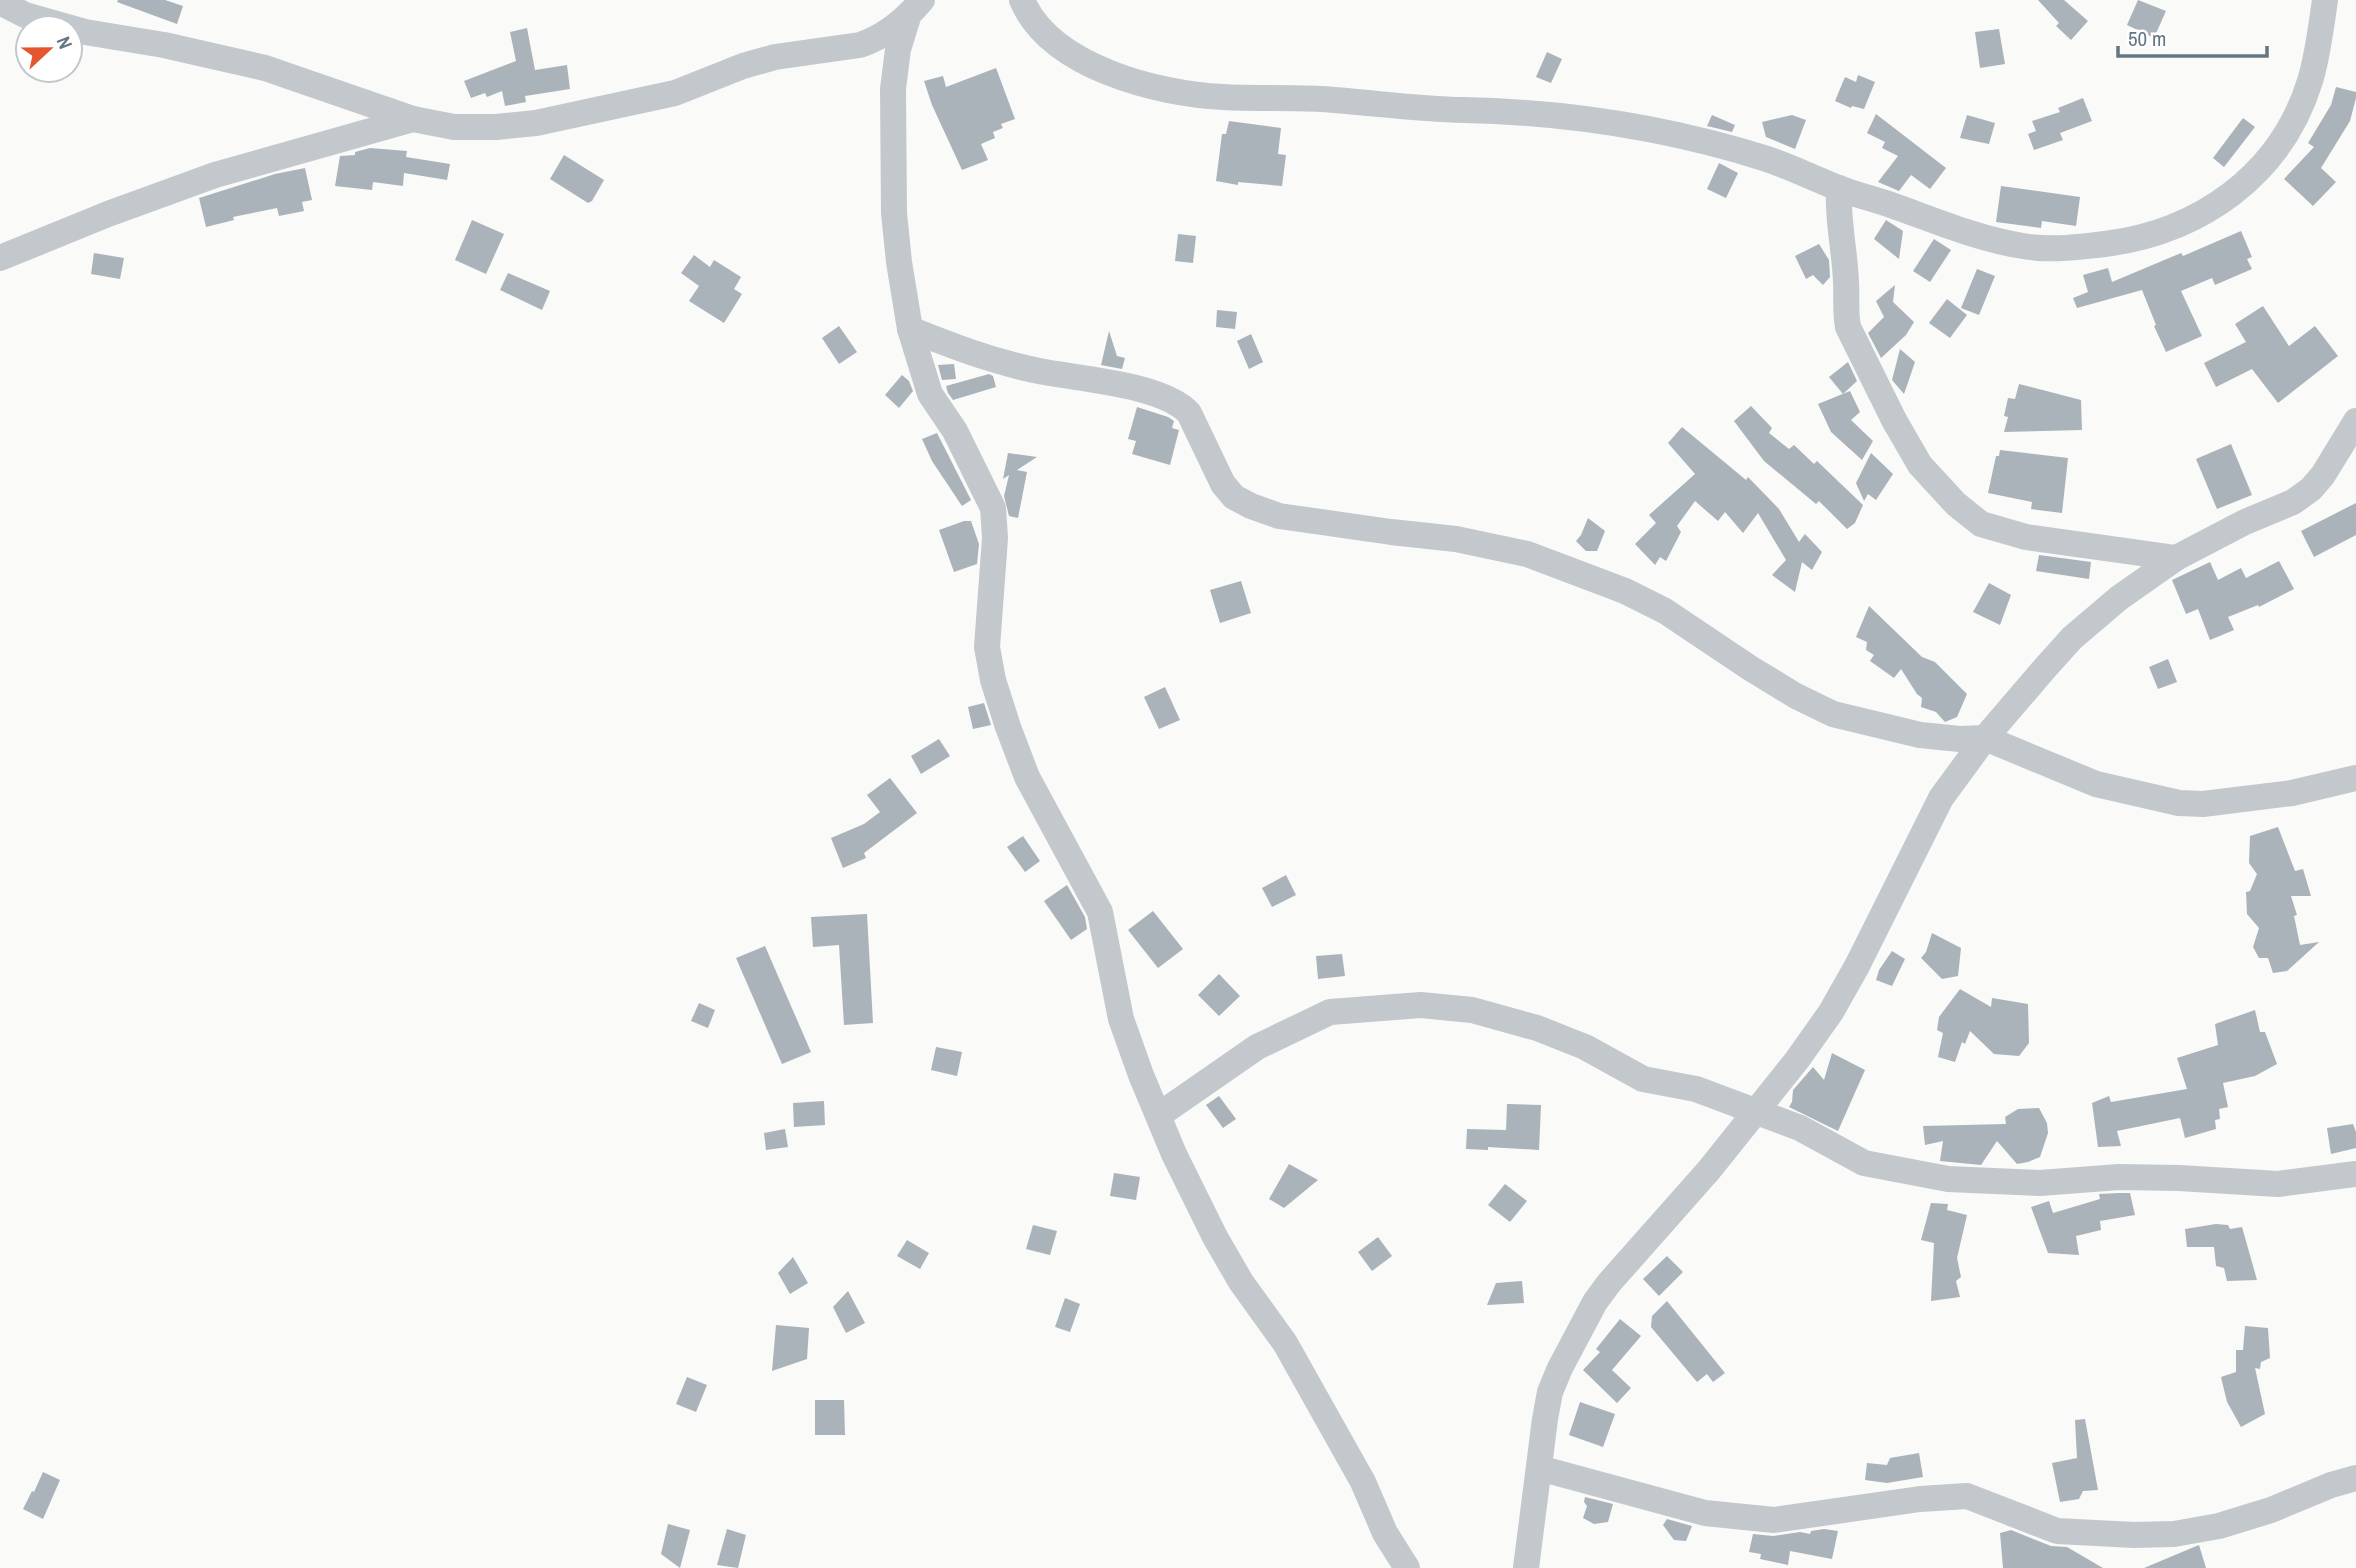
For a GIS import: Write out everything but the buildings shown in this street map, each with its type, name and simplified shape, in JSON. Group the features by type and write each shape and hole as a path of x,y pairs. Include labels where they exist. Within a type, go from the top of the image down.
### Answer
{"street":[{"path":"1022,0 1038,26 1060,46 1080,59 1117,76 1166,90 1220,97 1320,99 1423,109 1562,115 1653,131 1767,159 1839,188 1982,236 2023,246 2059,250 2126,241 2168,230 2208,212 2243,187 2275,152 2294,121 2309,84 2317,54 2325,0"},
{"path":"0,2 25,15 85,32 164,45 265,68 413,119 454,127 536,123 675,93 743,66 775,57 870,42 915,8"},
{"path":"915,8 897,62 893,89 894,213 910,329 930,394 960,441 993,508 995,538 987,647 993,680 1027,777 1100,912 1121,1019 1174,1154 1215,1237 1241,1282 1292,1354 1407,1568"},
{"path":"0,258 108,214 215,175 413,119"},
{"path":"1839,188 1848,327 1894,420 1920,465 1956,504 1982,524 2026,537 2176,558"},
{"path":"910,329 992,359 1039,371 1126,385 1183,407 1223,484 1234,497 1251,506 1279,516 1456,539 1527,554 1625,591 1665,611 1796,696 1833,714 1920,735 1960,739 1985,738 2096,784 2179,803 2203,804 2292,793 2356,778"},
{"path":"1526,1568 1550,1392 1595,1302 1709,1170 1797,1060 1831,1012 1941,798 1985,738 2072,638 2119,598 2176,558 2245,522 2293,502 2311,489 2323,475 2356,421"},
{"path":"1159,1115 1257,1047 1330,1012 1420,1005 1472,1010 1537,1028 1585,1047 1643,1079 1696,1089 1800,1128 1864,1163 1948,1180 2040,1184 2119,1177 2278,1184 2356,1174"},
{"path":"1539,1468 1705,1513 1774,1520 1920,1499 1967,1496 2057,1531 2134,1535 2174,1534 2219,1526 2356,1478"}]}
